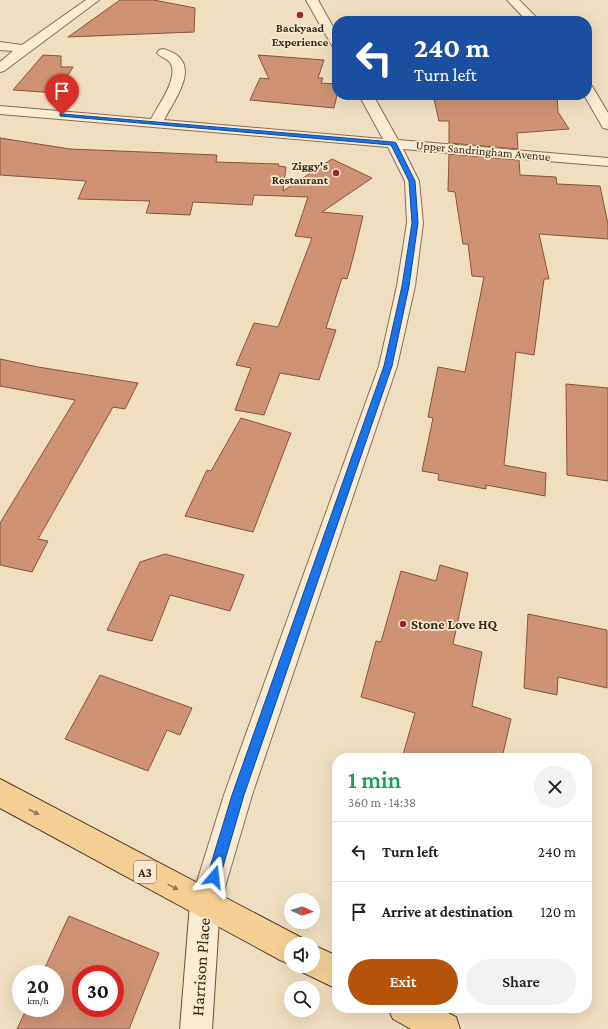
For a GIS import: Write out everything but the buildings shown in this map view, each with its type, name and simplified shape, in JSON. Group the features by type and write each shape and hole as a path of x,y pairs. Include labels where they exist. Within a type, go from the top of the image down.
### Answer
{"main road":[{"name":"A3","path":"0,793 284,945"},
{"path":"320,964 332,970"},
{"path":"414,1013 444,1029"}],"street":[{"path":"0,68 24,48 93,0"},
{"path":"312,0 332,35"},
{"path":"513,0 529,16"},
{"path":"0,46 24,48"},
{"path":"155,123 179,80 178,64 171,56 163,53"},
{"path":"592,97 608,124"},
{"name":"Harrison Place","path":"196,1029 205,904 238,795 388,366 406,286 415,223 412,181 369,100"},
{"name":"Upper Sandringham Avenue","path":"0,110 608,162"}],"place":[{"name":"Backyaad Experience","path":"300,15"},
{"name":"Ziggy's Restaurant","path":"336,173"},
{"name":"Stone Love HQ","path":"403,624"}],"route":[{"path":"62,115 393,143 412,181 415,223 406,286 388,366 238,795 214,877"}]}
